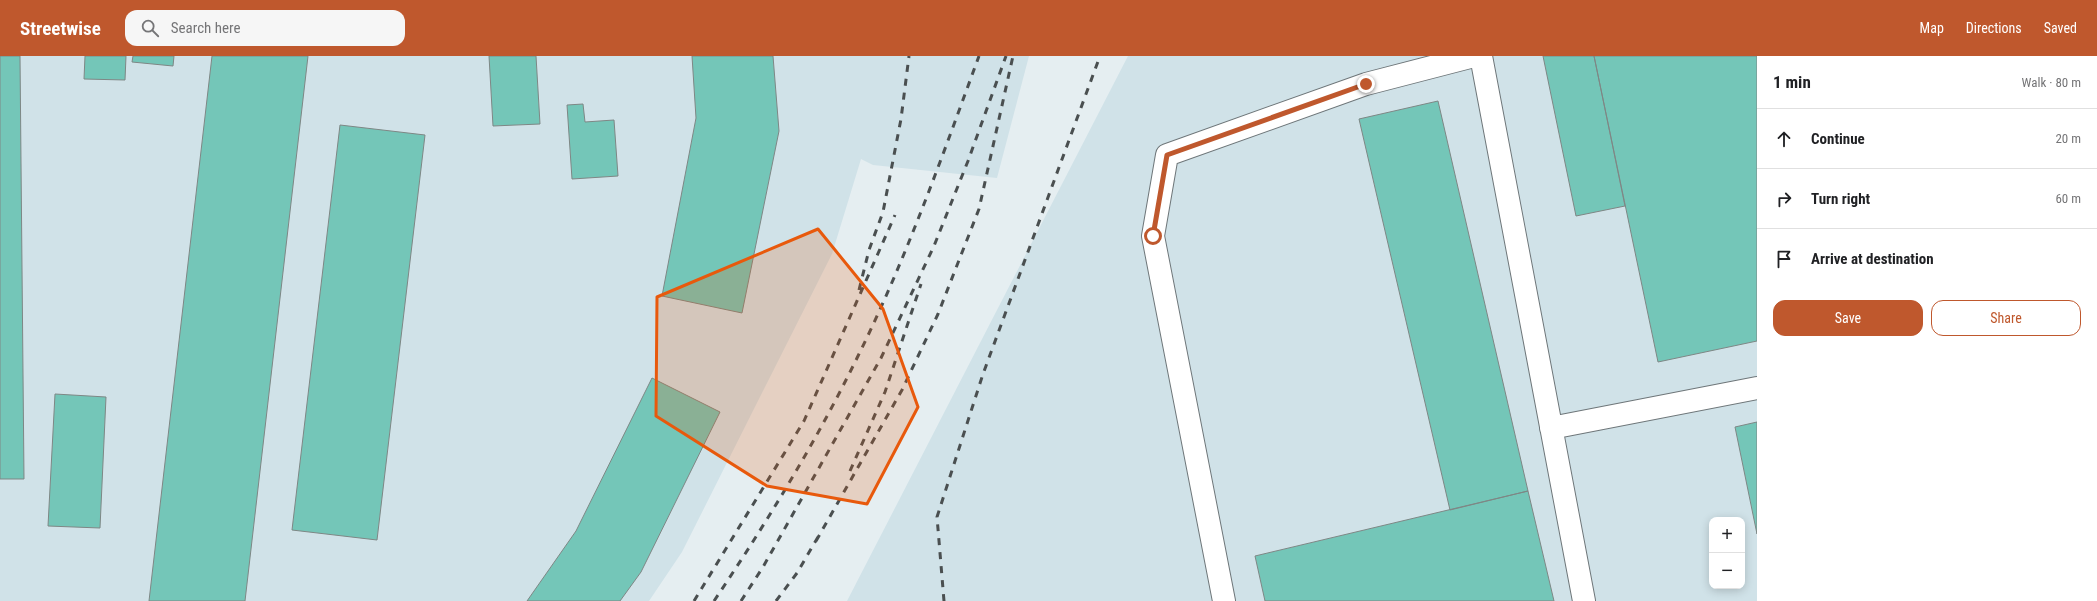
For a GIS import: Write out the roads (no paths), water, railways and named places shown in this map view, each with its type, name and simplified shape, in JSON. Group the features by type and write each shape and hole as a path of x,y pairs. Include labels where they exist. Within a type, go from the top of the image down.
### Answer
{"lane":[{"path":"1224,601 1153,236 1167,155 1366,84 1474,56"},
{"path":"1481,56 1584,601"},
{"path":"1551,428 1757,388"}],"railway":[{"path":"859,290 869,250 883,212 901,119 909,56"},
{"path":"714,601 790,481 842,388 858,356 908,245 979,56"},
{"path":"741,601 763,567 881,358 934,246 968,161 1006,56"},
{"path":"816,541 902,390 938,314 979,209 1013,56"},
{"path":"944,601 937,517 983,374 1100,56"},
{"path":"694,601 804,421 895,215"},
{"path":"850,471 885,392 921,284"},
{"path":"776,601 797,573 818,537"}]}
